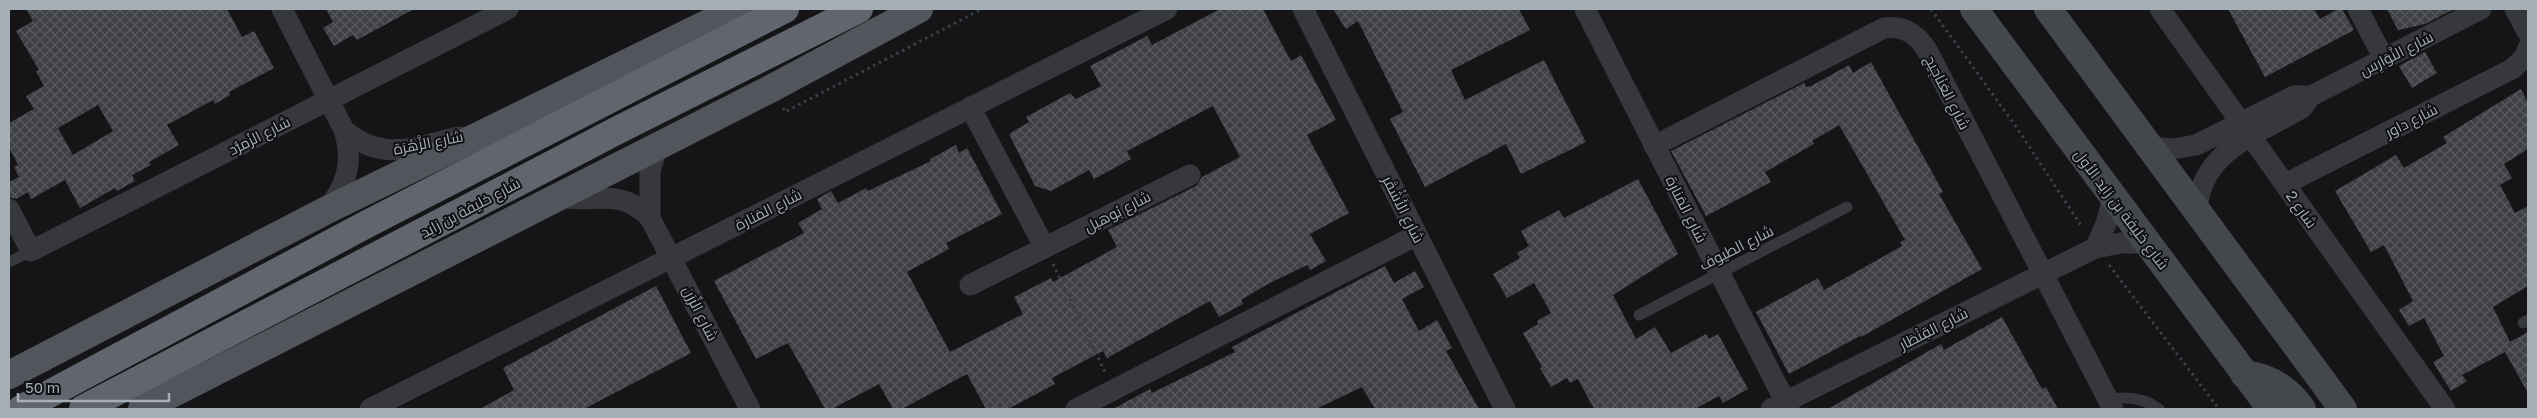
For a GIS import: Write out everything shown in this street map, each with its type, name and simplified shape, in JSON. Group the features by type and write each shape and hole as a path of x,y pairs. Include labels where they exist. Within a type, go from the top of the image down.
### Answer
{"highway":[{"path":"21,409 367,224 786,9"},
{"name":"شارع خليفة بن زايد","path":"83,409 626,125 859,9"}],"main road":[{"path":"9,375 325,211 738,9"},
{"path":"142,409 658,144 774,87 919,9"},
{"name":"شارع خليفة بن زايد الأول","path":"1974,9 2271,409"},
{"path":"2048,9 2197,214 2343,409"},
{"path":"9,354 88,334"},
{"path":"2244,374 2262,376 2275,383 2302,409"}],"street":[{"name":"شارع الزَّهْرَة","path":"282,9 344,130 349,148 349,167 341,191 325,211"},
{"name":"شارع الزُمرُّد","path":"31,251 508,9"},
{"name":"شارع المَنارة","path":"376,408 672,257 1167,9"},
{"name":"شارع الأَشْقَر","path":"1303,9 1505,409"},
{"name":"شارع المَنارة","path":"1585,9 1720,273 1782,407"},
{"name":"شارع 2","path":"2160,9 2445,409"},
{"path":"2358,9 2384,59"},
{"name":"شارع النَّوَارِس","path":"2149,147 2172,150 2196,145 2246,130 2302,108 2311,96 2481,9"},
{"path":"2515,9 2528,33"},
{"name":"شارع العَنَاجِيج","path":"1654,146 1884,28 1906,30 1918,38 1928,52 2110,405"},
{"name":"شارع داور","path":"2285,184 2512,69 2519,64 2528,49"},
{"path":"970,108 1045,248"},
{"name":"شارع الزَّهْرَة","path":"344,130 364,144 388,151 488,130"},
{"name":"شارع النَّوَارِس","path":"2197,214 2199,190 2208,170 2246,130"},
{"name":"شارع الزِّرَن","path":"650,218 650,171 658,144"},
{"name":"شارع بُوهيل","path":"970,285 1190,175"},
{"name":"شارع الزِّرَن","path":"557,197 622,198 642,210 650,218 750,409"},
{"path":"2095,248 2106,224 2113,198"},
{"path":"9,209 31,251"},
{"path":"1076,409 1417,235"},
{"name":"شارع القِنْطَار","path":"1782,407 2095,248 2121,243 2147,244"}],"lane":[{"name":"شارع الطيوف","path":"1639,314 1847,207"},
{"name":"شارع الزُمرُّد","path":"9,262 31,251"},
{"path":"2110,405 2118,398 2139,399 2159,409"}],"path":[{"path":"774,87 786,112 982,9"},
{"path":"1931,9 2017,128 2095,248 2220,409"},
{"path":"1045,248 1114,390"}],"building":[{"path":"26,9 227,9 242,37 254,31 274,68 229,92 230,95 215,104 213,100 167,125 179,145 149,162 151,165 132,175 135,181 117,191 115,188 80,208 65,180 31,199 28,192 16,199 9,197 9,182 19,177 14,167 18,165 9,147 9,123 34,109 26,96 44,86 36,71 39,70 16,31 33,21","holes":["98,105 113,131 73,155 58,128"]},
{"path":"326,9 414,9 357,40 353,35 334,46 323,28 333,22"},
{"path":"1220,9 1263,9 1291,61 1301,55 1336,120 1307,135 1349,213 1310,234 1326,261 1310,270 1307,265 1268,284 1241,300 1243,304 1219,317 1210,301 1107,358 1103,351 1052,378 1055,384 1008,409 986,409 967,374 902,409 893,409 879,384 832,409 825,409 788,343 756,359 714,281 804,233 798,223 822,209 817,199 831,191 838,203 866,188 868,191 931,161 930,159 956,145 959,153 967,148 1002,214 946,243 949,249 907,272 950,352 1023,314 1014,297 1051,278 1053,282 1117,247 1108,230 1196,186 1202,177 1240,157 1213,106 1127,151 1131,159 1094,179 1089,170 1051,191 1035,186 1009,134 1029,122 1026,117 1070,93 1076,99 1101,86 1090,66 1147,36 1152,45"},
{"path":"1333,9 1519,9 1530,30 1451,70 1465,100 1544,60 1586,142 1521,174 1506,144 1425,187 1390,119 1403,112 1358,21 1346,29"},
{"path":"2228,9 2314,9 2320,19 2338,9 2342,9 2354,30 2265,77"},
{"path":"2387,9 2454,9 2425,24 2398,30"},
{"path":"2425,52 2437,73 2412,88 2399,66"},
{"path":"1871,62 1943,192 1939,194 1982,269 1861,337 1789,374 1756,312 1818,278 1824,290 1902,246 1900,242 1905,240 1839,125 1812,141 1814,144 1765,172 1771,182 1706,216 1671,151 1804,83 1806,87 1811,86 1849,65 1853,73"},
{"path":"2521,89 2528,103 2528,149 2504,164 2512,178 2500,185 2515,213 2528,206 2528,286 2493,307 2510,342 2528,332 2528,393 2505,352 2462,375 2467,381 2451,391 2433,362 2444,356 2424,318 2409,326 2399,310 2413,301 2384,245 2371,252 2335,191 2396,155 2404,168 2447,143 2443,137"},
{"path":"1638,179 1678,254 1613,295 1636,339 1655,327 1671,353 1706,334 1709,339 1718,334 1748,389 1723,403 1719,396 1695,409 1594,409 1578,379 1570,383 1567,378 1551,387 1523,333 1538,324 1537,321 1551,313 1534,283 1507,298 1493,274 1520,258 1517,253 1529,246 1521,231 1559,210 1564,218"},
{"path":"1385,266 1394,283 1415,271 1424,287 1402,299 1419,331 1437,320 1452,348 1446,351 1479,409 1375,409 1362,387 1316,409 1113,409 1150,389 1152,393 1235,352 1232,347"},
{"path":"656,286 691,353 584,409 480,409 514,390 503,368"},
{"path":"2002,317 2042,389 2046,387 2058,409 1828,409 1941,344 1944,350"}]}
